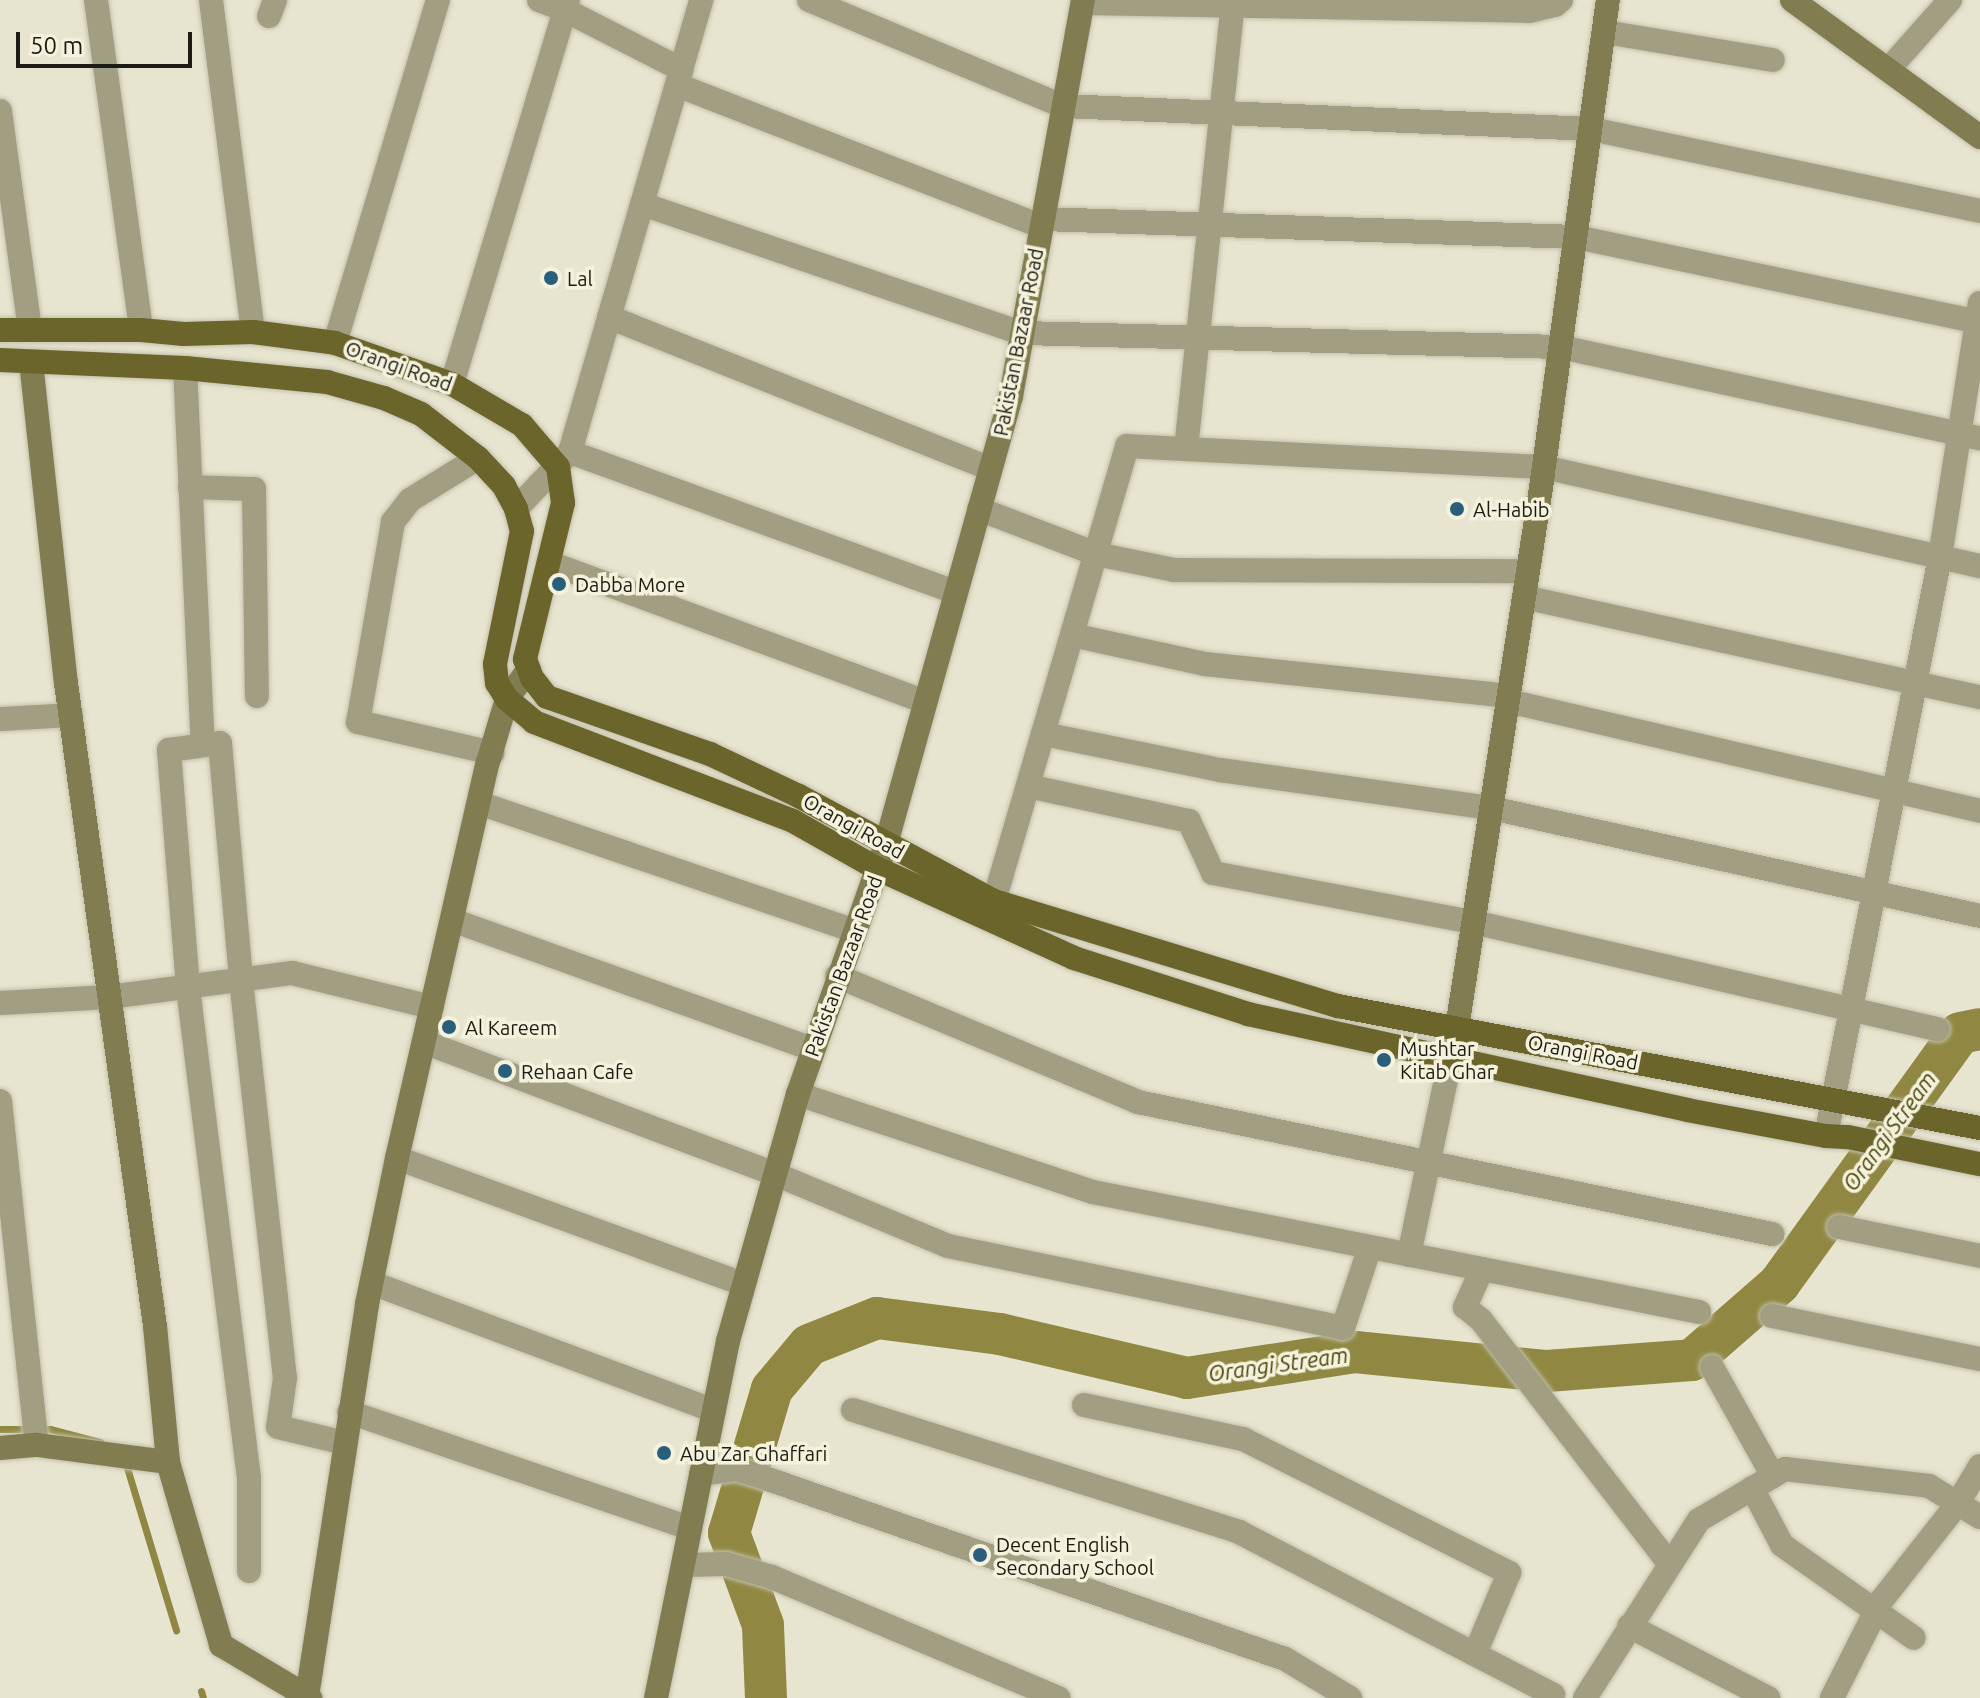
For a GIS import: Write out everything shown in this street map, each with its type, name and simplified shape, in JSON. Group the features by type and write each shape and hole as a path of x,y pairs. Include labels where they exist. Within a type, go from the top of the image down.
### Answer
{"main road":[{"name":"Orangi Road","path":"0,330 141,330 184,334 253,332 335,343 452,384 522,425 564,459"},
{"name":"Orangi Road","path":"0,360 185,368 327,382 384,398 421,414 478,458 504,486 516,509 522,531 495,664 497,683 507,699 534,722 793,821 878,869 1074,958 1248,1014 1980,1164"},
{"path":"529,669 525,659 563,503 564,459"},
{"name":"Orangi Road","path":"529,669 547,697 710,754 799,796 994,901 1338,1006 1980,1128"}],"street":[{"path":"96,0 141,330"},
{"path":"211,0 253,332"},
{"path":"335,343 438,0"},
{"path":"539,0 567,5 679,77 1041,222 1209,224 1576,237 1979,315 1970,436 1940,557 1835,1099 1837,1136"},
{"path":"516,509 564,459 609,317 701,0"},
{"path":"809,0 1063,106 1591,129 1980,211"},
{"path":"1083,1 1529,11 1555,5 1561,0"},
{"path":"1409,1255 1457,1028 1544,467 1608,0"},
{"path":"1888,70 1950,0"},
{"name":"Pakistan Bazaar Road","path":"656,1698 714,1411 744,1284 798,1094 886,844 1011,396 1083,1"},
{"path":"1797,1 1888,70 1977,128"},
{"path":"1186,449 1233,3"},
{"path":"452,384 567,5"},
{"path":"1605,32 1773,60"},
{"path":"0,111 30,329"},
{"path":"642,204 1022,333 1561,347 1970,436"},
{"path":"609,317 990,469"},
{"path":"31,362 71,715 155,1326 168,1462 221,1645 308,1697 349,1412 397,1158 492,753 507,699 529,669"},
{"path":"185,368 203,744"},
{"path":"994,901 1127,446 1544,467 1980,566"},
{"path":"478,458 410,500 393,522 358,722 492,753"},
{"path":"564,459 955,592"},
{"path":"190,487 254,489 257,696"},
{"path":"979,509 1096,554 1174,570 1528,571"},
{"path":"550,563 924,701"},
{"path":"1524,597 1980,697"},
{"path":"1072,635 1205,664 1508,698 1980,811"},
{"path":"0,719 71,715"},
{"path":"1043,734 1220,770 1491,808 1980,916"},
{"path":"249,1571 249,1478 188,987 169,750 220,743 241,980 285,1378 278,1427 345,1443"},
{"path":"1028,786 1189,821 1213,873 1473,922 1938,1029"},
{"path":"479,803 854,931"},
{"path":"452,920 813,1049"},
{"path":"0,1003 109,997 292,973 432,1007"},
{"path":"837,976 1138,1102 1772,1234"},
{"path":"424,1042 775,1174 948,1246 1343,1328 1370,1247"},
{"path":"798,1094 1093,1192 1699,1312"},
{"path":"0,1101 38,1441"},
{"path":"397,1158 744,1284"},
{"path":"1839,1227 1980,1256"},
{"path":"1482,1269 1465,1307 1481,1320 1669,1563"},
{"path":"372,1283 714,1411"},
{"path":"1772,1316 1980,1359"},
{"path":"1712,1367 1762,1482 1782,1545 1914,1638"},
{"path":"1084,1405 1243,1439 1509,1573 1475,1654"},
{"path":"853,1410 1239,1532 1556,1697"},
{"path":"349,1412 690,1528"},
{"path":"0,1448 38,1441 168,1462"},
{"path":"1832,1698 1876,1612 1958,1503 1980,1466"},
{"path":"701,1474 736,1469 765,1478 1285,1659 1350,1698"},
{"path":"1585,1698 1699,1520 1785,1469 1929,1486 1980,1517"},
{"path":"683,1565 726,1564 772,1577 1058,1698"},
{"path":"1629,1626 1768,1698"}],"waterway":[{"name":"Orangi Stream","path":"766,1698 763,1625 729,1533 772,1389 809,1345 877,1318 1000,1334 1187,1378 1355,1352 1547,1371 1692,1360 1779,1284 1960,1033 1980,1029"},
{"path":"0,1429 50,1429 100,1442"},
{"path":"125,1461 176,1630"},
{"path":"201,1691 203,1698"}],"place":[{"name":"Lal","path":"551,278"},
{"name":"Al-Habib","path":"1457,509"},
{"name":"Dabba More","path":"559,584"},
{"name":"Al Kareem","path":"449,1027"},
{"name":"Mushtar Kitab Ghar","path":"1384,1060"},
{"name":"Rehaan Cafe","path":"505,1071"},
{"name":"Abu Zar Ghaffari","path":"664,1453"},
{"name":"Decent English Secondary School","path":"980,1555"}]}
